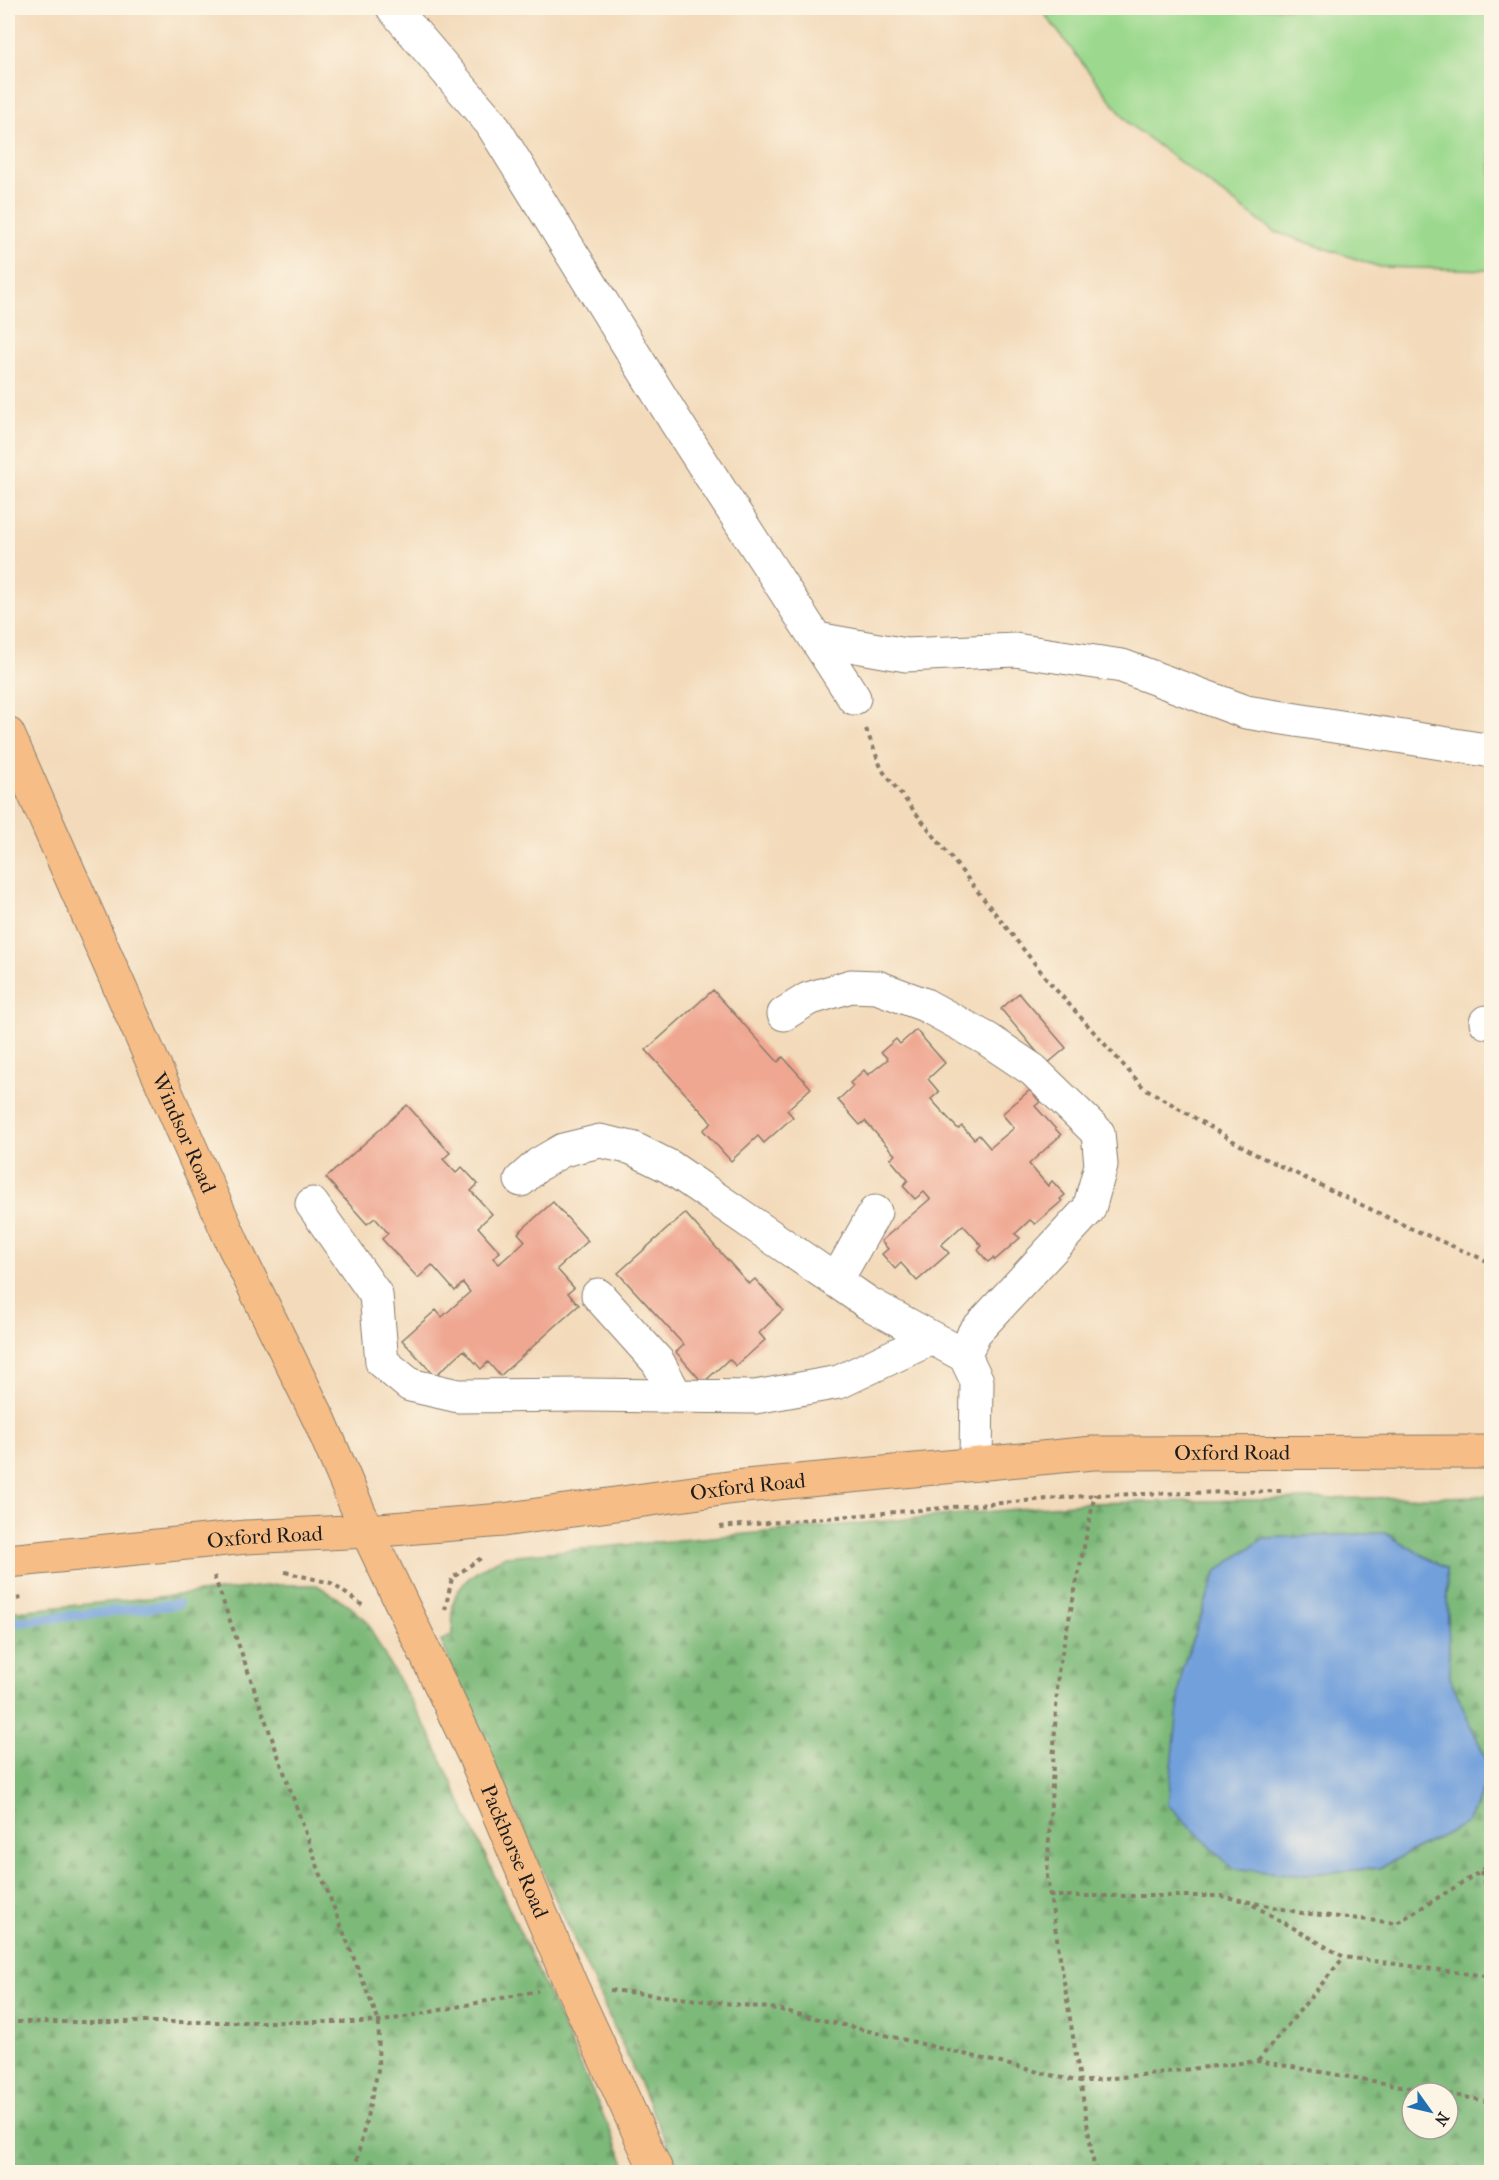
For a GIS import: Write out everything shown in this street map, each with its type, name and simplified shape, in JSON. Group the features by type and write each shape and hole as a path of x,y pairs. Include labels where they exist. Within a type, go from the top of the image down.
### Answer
{"main road":[{"name":"Windsor Road","path":"8,734 233,1244 320,1421 367,1531"},
{"name":"Oxford Road","path":"8,1561 246,1537 367,1531 503,1520 735,1486 1093,1453 1491,1452"},
{"name":"Packhorse Road","path":"367,1531 474,1755 571,1985 657,2172"}],"street":[{"path":"393,8 491,123 676,422 855,698"},
{"path":"817,639 906,655 1015,650 1122,666 1246,712 1491,751"},
{"path":"784,1014 808,999 851,986 877,987 925,1005 987,1039 1033,1070 1098,1133 1101,1165 1089,1209 974,1333 965,1356"},
{"path":"521,1180 539,1164 563,1150 600,1141 632,1148 670,1167 868,1303 965,1356 977,1381 976,1464"},
{"path":"312,1204 376,1294 382,1362 410,1385 458,1396 755,1397 839,1382 932,1338"},
{"path":"836,1281 875,1212"},
{"path":"598,1295 658,1362 676,1396"}],"path":[{"path":"855,698 882,770 1050,983 1143,1087 1257,1155 1410,1228 1491,1263"},
{"path":"1093,1453 1095,1494 1058,1672 1047,1877 1095,2172"},
{"path":"718,1527 1095,1494 1282,1491"},
{"path":"280,1571 332,1582 359,1602 379,1623 410,1623 443,1618 452,1578 484,1556"},
{"path":"202,1577 225,1574"},
{"path":"214,1575 319,1870 379,2022 378,2070 354,2172"},
{"path":"8,1599 30,1597"},
{"path":"1049,1896 1221,1896 1302,1913 1397,1923 1481,1872 1491,1862"},
{"path":"1481,1872 1491,1911"},
{"path":"1248,1902 1344,1958 1491,1977"},
{"path":"1258,2061 1344,1958"},
{"path":"8,2022 379,2022 571,1985 777,2009 1080,2082 1258,2061 1400,2086"},
{"path":"1460,2096 1491,2102"}],"green space":[{"path":"1040,8 1491,8 1491,270 1380,267 1273,231 1129,124"},
{"path":"1491,1496 1491,1770 1450,1678 1446,1569 1264,1538 1217,1571 1182,1669 1294,1875 1379,1868 1469,1822 1491,1772 1491,2172 680,2172 476,1724 441,1641 453,1634 454,1601 461,1586 491,1563 506,1556 1082,1503"},
{"path":"277,1585 317,1585 346,1603 366,1620 429,1732 629,2172 8,2172 8,1612"}],"water":[{"path":"1385,1533 1446,1569 1450,1678 1491,1770 1469,1822 1379,1868 1294,1875 1232,1868 1168,1805 1182,1669 1217,1571 1264,1538"}],"building":[{"path":"713,990 778,1062 783,1057 811,1088 787,1110 793,1117 764,1143 758,1136 731,1161 703,1130 712,1123 646,1050"},
{"path":"1019,993 1066,1048 1047,1064 1001,1009"},
{"path":"916,1030 945,1063 928,1079 939,1092 931,1099 958,1129 962,1126 974,1139 979,1135 990,1148 1014,1128 1002,1114 1030,1090 1040,1102 1035,1106 1061,1135 1029,1164 1048,1186 1052,1181 1065,1195 1060,1199 1062,1201 1035,1224 1030,1220 1015,1234 1020,1238 995,1260 993,1258 988,1262 978,1250 982,1246 963,1225 941,1245 949,1253 917,1281 901,1263 895,1269 882,1254 888,1249 881,1241 930,1199 924,1192 915,1199 903,1186 908,1180 890,1159 895,1155 865,1121 860,1125 838,1100 853,1086 850,1083 864,1070 868,1075 888,1059 881,1052 896,1039 900,1044"},
{"path":"407,1105 450,1153 443,1159 456,1173 462,1167 478,1184 471,1191 492,1214 478,1227 500,1252 493,1258 499,1264 525,1241 518,1233 553,1202 588,1241 557,1269 574,1288 568,1293 579,1305 500,1376 488,1362 481,1369 464,1350 435,1376 402,1340 436,1310 442,1317 470,1292 463,1283 455,1291 432,1265 418,1278 382,1239 388,1233 375,1218 367,1224 326,1178"},
{"path":"685,1213 749,1284 755,1279 783,1310 759,1333 765,1340 736,1366 729,1359 703,1383 676,1352 684,1345 618,1273"}],"waterway":[{"path":"8,1623 178,1604"}]}
